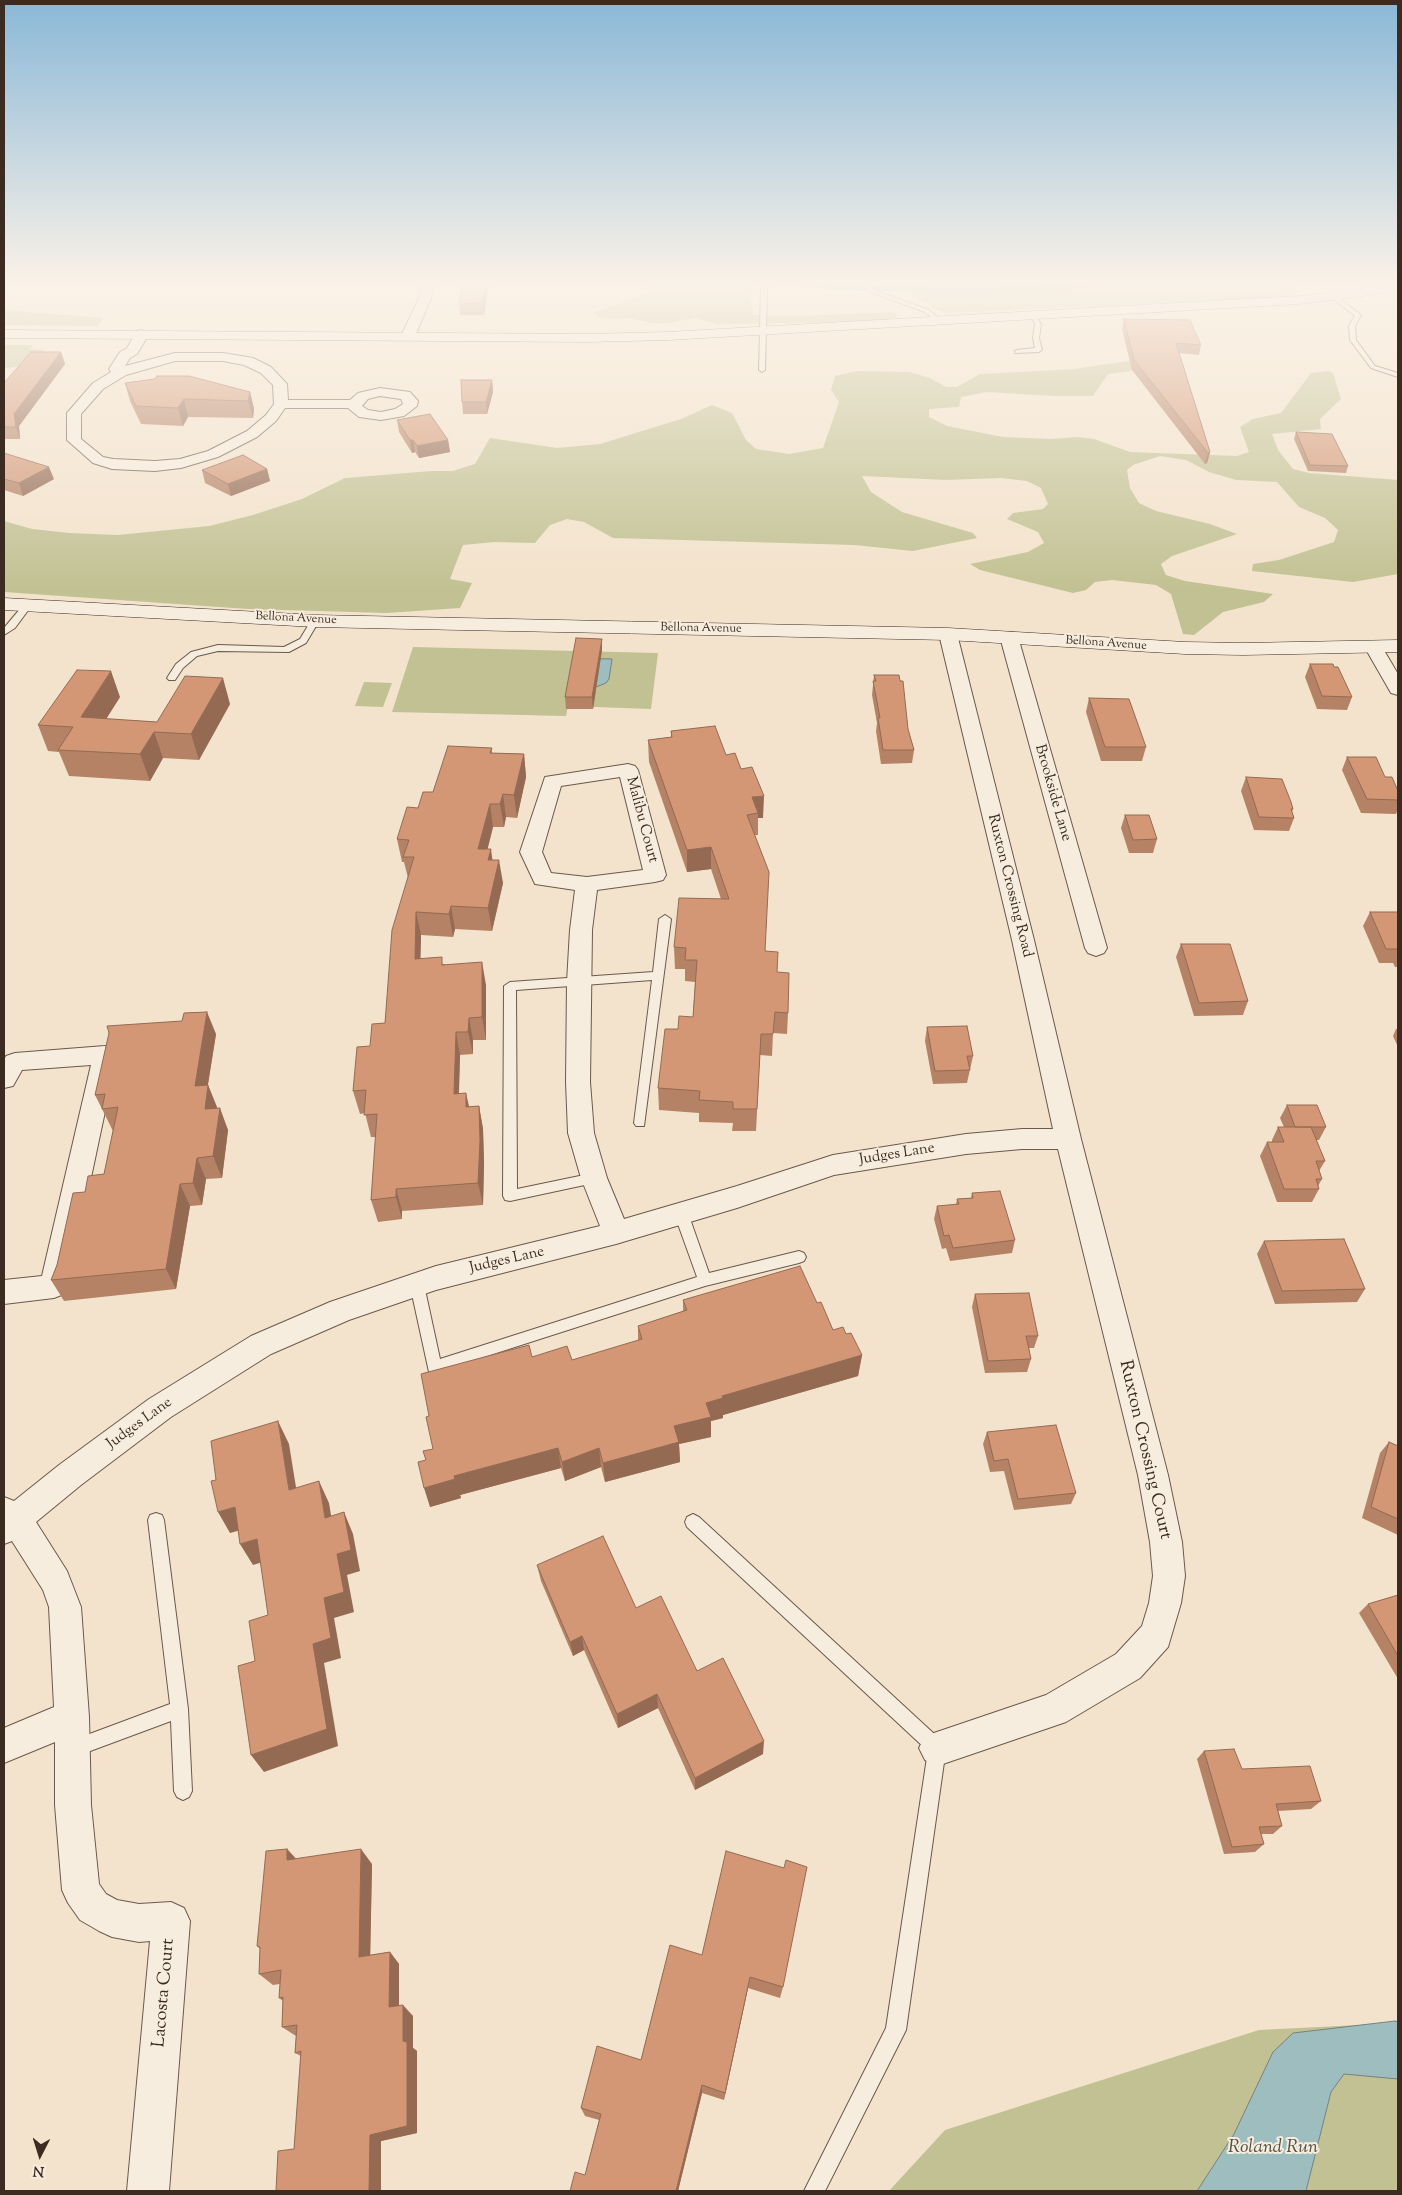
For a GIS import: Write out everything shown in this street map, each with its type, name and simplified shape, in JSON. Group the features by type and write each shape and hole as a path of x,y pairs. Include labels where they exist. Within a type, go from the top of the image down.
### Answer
{"street":[{"path":"99,385 82,402 73,417 74,440 98,460 112,464 155,466 181,463 213,454 252,434 271,418 282,404 280,385"},
{"path":"282,404 354,404"},
{"name":"Bellona Avenue","path":"4,604 316,621 948,634 1136,647 1398,646"},
{"name":"Ruxton Crossing Road","path":"948,634 1021,932 1068,1139"},
{"name":"Brookside Lane","path":"1009,637 1096,948"},
{"path":"1373,646 1398,689"},
{"name":"Malibu Court","path":"628,770 656,875 587,884 542,880 531,852 552,781 628,770"},
{"path":"587,884 581,930 579,982 578,1082 581,1132 594,1178 616,1233"},
{"path":"4,1079 15,1062 105,1055 54,1286 4,1292"},
{"name":"Judges Lane","path":"8,1520 160,1408 252,1350 340,1311 436,1278 573,1246 681,1214 833,1165 966,1144 1022,1139 1068,1139"},
{"name":"Ruxton Crossing Court","path":"938,1748 1054,1710 1128,1666 1156,1635 1165,1603 1169,1576 1166,1542 1153,1474 1068,1139"},
{"name":"Lacosta Court","path":"8,1520 56,1582 65,1607 74,1805 81,1890 93,1907 112,1918 139,1923 171,1921 148,2191"},
{"path":"4,1746 72,1733"}],"lane":[{"path":"4,632 12,626 28,604"},
{"path":"172,678 179,666 194,654 218,648 286,650 303,641 316,621"},
{"path":"640,1123 666,919"},
{"path":"594,1178 510,1196 510,986 658,976"},
{"path":"681,1214 705,1280"},
{"path":"417,1285 434,1367 705,1280 799,1257"},
{"path":"156,1520 179,1709 183,1791"},
{"path":"693,1522 938,1748 896,2030 814,2191"},
{"path":"72,1733 179,1709"}],"shaded area":[{"path":"832,385 957,387 960,385 1100,385 1093,396 987,392 961,397 959,407 929,409 929,417 947,426 1003,437 1051,439 1077,437 1094,439 1130,452 1237,456 1249,452 1240,427 1253,419 1281,413 1302,385 1337,385 1341,399 1320,419 1321,429 1272,434 1278,450 1293,469 1309,473 1398,480 1398,574 1353,582 1252,571 1253,564 1279,560 1334,542 1338,530 1325,518 1299,507 1277,482 1236,480 1209,472 1186,460 1160,456 1133,465 1127,470 1130,488 1139,503 1156,511 1210,524 1237,534 1172,556 1161,564 1166,575 1185,581 1273,594 1264,602 1223,612 1194,635 1183,634 1171,594 1156,585 1112,580 1095,582 1086,590 1073,593 980,570 970,564 1028,552 1044,543 1038,532 1007,519 1013,513 1043,509 1048,504 1041,488 1027,481 1001,478 946,480 862,476 871,492 902,512 973,533 977,538 913,551 854,545 613,538 584,522 567,519 550,525 535,543 494,542 463,545 450,579 472,583 460,608 387,613 248,609 4,592 4,521 32,529 118,535 209,526 253,515 302,499 345,478 453,471 475,464 490,438 557,448 600,444 681,419 712,405 732,413 746,440 756,449 789,454 823,448 839,402 831,390"},
{"path":"413,647 658,653 651,709 568,706 566,716 392,712"},
{"path":"364,682 392,683 383,707 355,706"},
{"path":"1398,2023 1398,2191 889,2191 945,2130 1259,2030"}],"water":[{"path":"573,658 612,659 609,679 606,683 596,687"},
{"name":"Roland Run","path":"1398,2022 1398,2079 1344,2074 1331,2092 1306,2191 1197,2191 1234,2134 1273,2052 1293,2033"}],"building":[{"path":"4,385 36,385 14,414 16,427 4,427"},
{"path":"126,385 225,385 250,392 248,401 184,399 178,408 136,406"},
{"path":"461,385 491,385 486,402 462,402"},
{"path":"1154,385 1189,385 1210,452 1208,453"},
{"path":"430,414 448,440 417,446 413,440 410,440 397,420"},
{"path":"1296,432 1332,434 1348,466 1310,465"},
{"path":"4,453 49,467 19,483 4,479"},
{"path":"243,455 267,469 228,484 202,470"},
{"path":"576,638 602,639 592,697 565,697"},
{"path":"1310,664 1333,664 1334,667 1338,667 1352,697 1322,696"},
{"path":"77,670 111,671 81,717 157,722 185,676 223,678 191,734 154,732 140,754 58,750 73,727 38,725"},
{"path":"874,675 899,675 900,681 903,681 908,729 914,750 883,750 878,718 880,718 873,681 876,681"},
{"path":"1089,698 1129,699 1146,747 1105,747"},
{"path":"715,726 726,755 735,753 741,769 752,767 764,796 752,797 758,813 747,815 769,872 765,951 778,952 777,972 789,973 788,1013 775,1012 773,1034 761,1034 757,1109 733,1109 733,1102 699,1100 700,1091 658,1088 665,1029 678,1029 679,1016 693,1017 697,960 685,960 686,948 674,947 679,898 729,899 711,847 687,850 648,740 672,737 671,731"},
{"path":"448,746 492,748 490,753 524,754 514,795 503,794 500,804 490,804 478,849 491,849 488,860 499,860 488,908 451,906 449,914 416,912 415,959 442,957 442,965 482,962 482,1017 469,1018 468,1032 456,1032 454,1094 466,1093 466,1107 479,1106 478,1183 396,1189 396,1197 371,1200 377,1114 364,1115 366,1090 353,1091 357,1047 370,1046 372,1024 385,1023 392,930 414,857 403,857 409,840 397,839 407,807 418,808 423,792 433,792"},
{"path":"1347,757 1376,757 1385,777 1392,777 1398,791 1398,800 1367,799"},
{"path":"1246,777 1282,779 1291,802 1294,818 1259,817"},
{"path":"1125,815 1149,815 1157,839 1133,840"},
{"path":"1370,912 1398,912 1398,949 1386,949"},
{"path":"1181,944 1230,944 1248,1001 1199,1003"},
{"path":"207,1012 195,1086 208,1085 205,1109 220,1108 213,1156 197,1158 193,1183 180,1184 166,1269 51,1280 57,1265 73,1193 85,1192 88,1176 104,1174 118,1107 102,1109 105,1094 95,1095 109,1033 107,1026 182,1021 184,1013"},
{"path":"967,1026 973,1056 967,1056 970,1070 935,1071 927,1027"},
{"path":"1287,1105 1317,1105 1326,1127 1295,1127"},
{"path":"1278,1127 1311,1127 1325,1161 1316,1161 1322,1179 1316,1179 1319,1189 1284,1189 1267,1142 1284,1142"},
{"path":"1000,1191 1015,1240 953,1248 949,1235 944,1236 937,1206 959,1204 957,1199 973,1198 972,1193"},
{"path":"1344,1239 1365,1289 1282,1291 1264,1241"},
{"path":"800,1266 817,1303 821,1302 833,1330 843,1327 846,1334 851,1333 862,1355 722,1396 723,1398 706,1403 711,1417 674,1426 679,1442 603,1463 599,1448 562,1462 558,1448 454,1476 455,1479 424,1488 418,1462 426,1460 423,1451 433,1449 426,1417 429,1416 421,1374 529,1345 532,1357 567,1346 572,1360 642,1339 638,1326 687,1310 683,1300"},
{"path":"1029,1293 1038,1336 1026,1336 1031,1359 988,1361 975,1294"},
{"path":"278,1421 289,1490 319,1481 325,1518 344,1512 351,1550 337,1554 344,1592 324,1598 331,1638 313,1644 327,1729 251,1755 238,1666 255,1661 249,1621 268,1615 257,1539 240,1544 235,1507 218,1512 211,1481 216,1480 211,1441"},
{"path":"1056,1425 1076,1493 1018,1499 1008,1459 994,1461 987,1432"},
{"path":"1389,1442 1398,1446 1398,1519 1371,1507"},
{"path":"603,1536 636,1608 661,1596 697,1671 723,1658 764,1741 695,1778 657,1694 617,1714 582,1636 570,1642 537,1565"},
{"path":"1398,1595 1398,1656 1368,1604"},
{"path":"1234,1749 1242,1769 1310,1766 1321,1801 1276,1804 1282,1826 1259,1827 1264,1844 1232,1847 1204,1751"},
{"path":"287,1849 287,1860 361,1849 359,1957 390,1952 389,2007 403,2005 403,2041 407,2042 407,2126 370,2135 369,2191 276,2191 278,2151 294,2149 301,2051 295,2053 297,2025 282,2027 283,1997 279,1998 281,1970 259,1974 260,1947 257,1946 266,1851"},
{"path":"726,1851 784,1868 786,1860 807,1867 783,1987 750,1977 725,2093 702,2085 676,2191 570,2191 575,2172 585,2175 601,2114 581,2108 597,2046 641,2060 670,1945 702,1955"}]}
